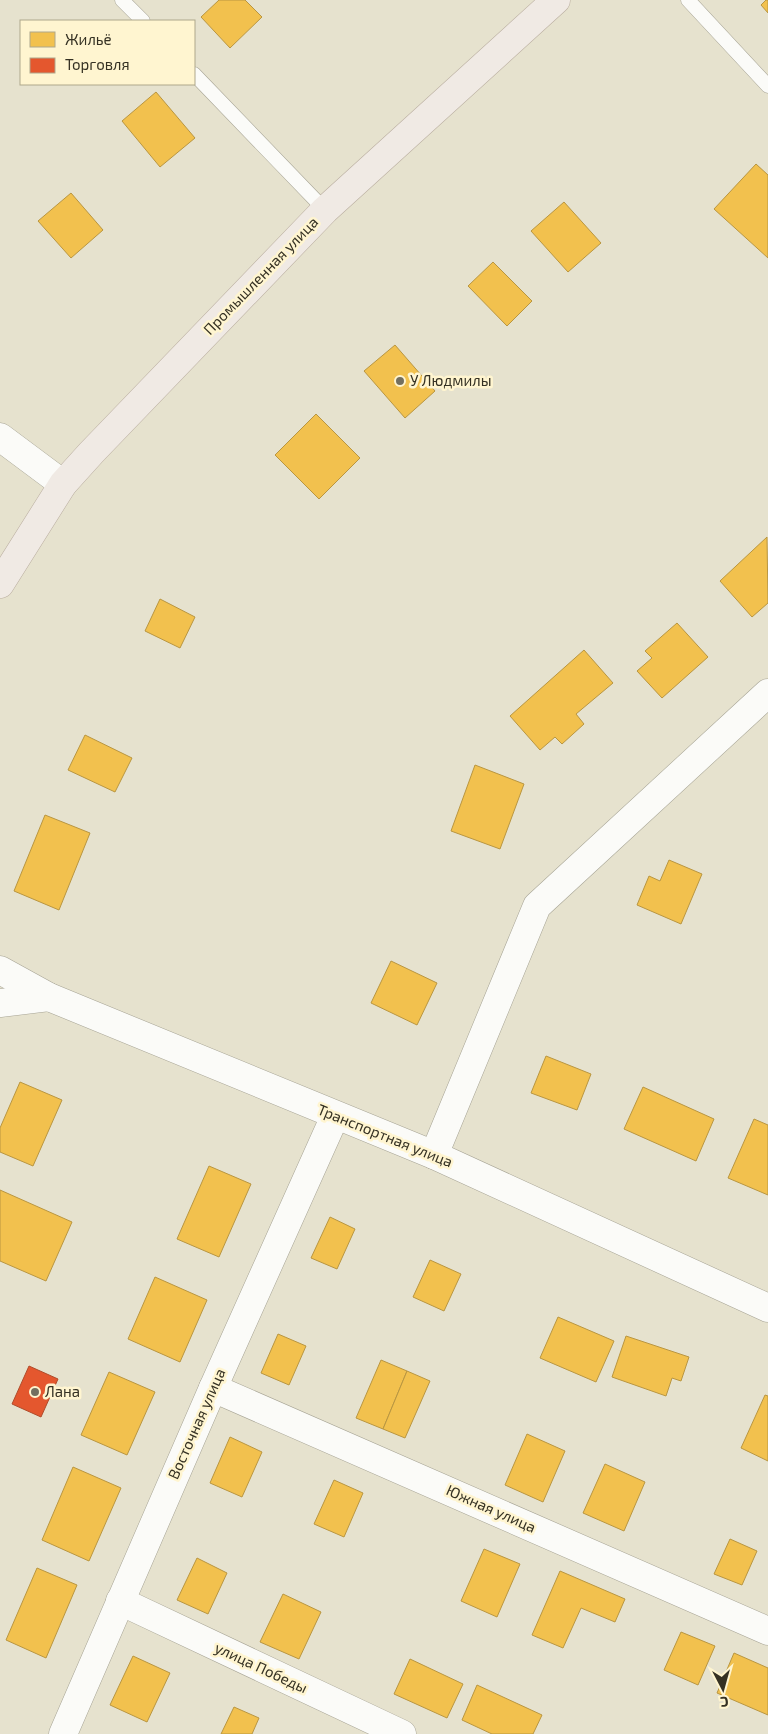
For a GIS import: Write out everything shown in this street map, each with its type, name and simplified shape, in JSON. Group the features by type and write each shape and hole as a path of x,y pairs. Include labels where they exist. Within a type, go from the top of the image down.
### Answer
{"main road":[{"name":"Промышленная улица","path":"0,584 63,484 325,210 556,0"}],"street":[{"path":"0,437 63,484"},
{"path":"434,1155 537,906 763,705"},
{"name":"Транспортная улица","path":"0,970 48,997 334,1116 434,1155 768,1308"},
{"path":"0,1003 48,997"},
{"name":"Восточная улица","path":"63,1734 213,1388 334,1116"},
{"name":"Южная улица","path":"213,1388 768,1631"},
{"name":"улица Победы","path":"120,1601 402,1734"}],"lane":[{"path":"122,0 142,20"},
{"path":"688,0 768,86"},
{"path":"195,75 325,210"}],"building: Жильё":[{"path":"219,0 245,0 262,17 230,48 201,17"},
{"path":"768,0 768,13 761,5"},
{"path":"156,92 195,138 160,167 122,121"},
{"path":"756,164 768,175 768,258 714,209"},
{"path":"71,193 103,230 71,258 38,221"},
{"path":"564,202 601,243 568,272 531,231"},
{"path":"493,262 532,301 507,326 468,286"},
{"name":"У Людмилы","path":"395,345 435,391 405,418 364,371"},
{"path":"316,414 360,458 319,499 275,455"},
{"path":"767,537 768,603 752,617 720,581"},
{"path":"160,599 195,617 180,648 145,631"},
{"path":"677,623 708,657 662,698 637,671 652,658 645,651"},
{"path":"584,650 613,683 576,714 584,724 562,744 555,737 540,750 510,716"},
{"path":"85,735 132,758 115,792 68,770"},
{"path":"475,765 524,784 500,849 451,831"},
{"path":"45,815 90,833 59,910 14,891"},
{"path":"669,860 702,874 681,924 637,905 649,876 660,881"},
{"path":"391,961 437,983 417,1025 371,1003"},
{"path":"546,1056 591,1074 577,1110 531,1093"},
{"path":"20,1082 62,1100 33,1166 0,1152 0,1128"},
{"path":"643,1087 714,1119 696,1161 624,1129"},
{"path":"754,1119 768,1125 768,1195 728,1178"},
{"path":"209,1166 251,1184 219,1257 177,1239"},
{"path":"0,1190 72,1222 46,1281 0,1261"},
{"path":"330,1217 355,1229 337,1269 311,1258"},
{"path":"430,1260 461,1274 444,1311 413,1297"},
{"path":"155,1277 207,1300 180,1362 128,1339"},
{"path":"558,1317 614,1341 596,1382 540,1358"},
{"path":"278,1334 306,1346 289,1385 261,1373"},
{"path":"626,1336 689,1357 681,1381 672,1378 666,1396 612,1377"},
{"path":"381,1360 407,1371 383,1429 356,1418"},
{"path":"407,1371 430,1381 405,1438 383,1429"},
{"path":"109,1372 155,1392 127,1455 81,1435"},
{"path":"765,1395 768,1396 768,1461 741,1448"},
{"path":"527,1434 565,1451 543,1502 505,1485"},
{"path":"230,1437 262,1452 242,1497 210,1483"},
{"path":"605,1464 645,1482 624,1531 583,1513"},
{"path":"73,1467 121,1488 89,1561 42,1540"},
{"path":"334,1480 363,1493 344,1537 314,1524"},
{"path":"730,1539 757,1551 742,1585 714,1574"},
{"path":"484,1549 520,1564 497,1617 461,1601"},
{"path":"197,1558 227,1573 208,1614 177,1600"},
{"path":"37,1568 77,1585 46,1658 6,1640"},
{"path":"560,1571 625,1599 615,1622 581,1608 563,1648 532,1635"},
{"path":"283,1594 321,1612 299,1659 260,1642"},
{"path":"681,1632 715,1646 698,1685 664,1670"},
{"path":"734,1653 768,1668 768,1715 717,1693"},
{"path":"133,1656 170,1673 147,1722 110,1705"},
{"path":"410,1659 463,1684 447,1718 394,1694"},
{"path":"477,1685 542,1715 533,1734 492,1734 462,1720"},
{"path":"234,1707 259,1718 252,1734 221,1734"}],"building: Торговля":[{"name":"Лана","path":"29,1366 58,1379 41,1417 12,1404"}],"place":[{"name":"У Людмилы","path":"400,381"},
{"name":"Лана","path":"35,1392"}]}
